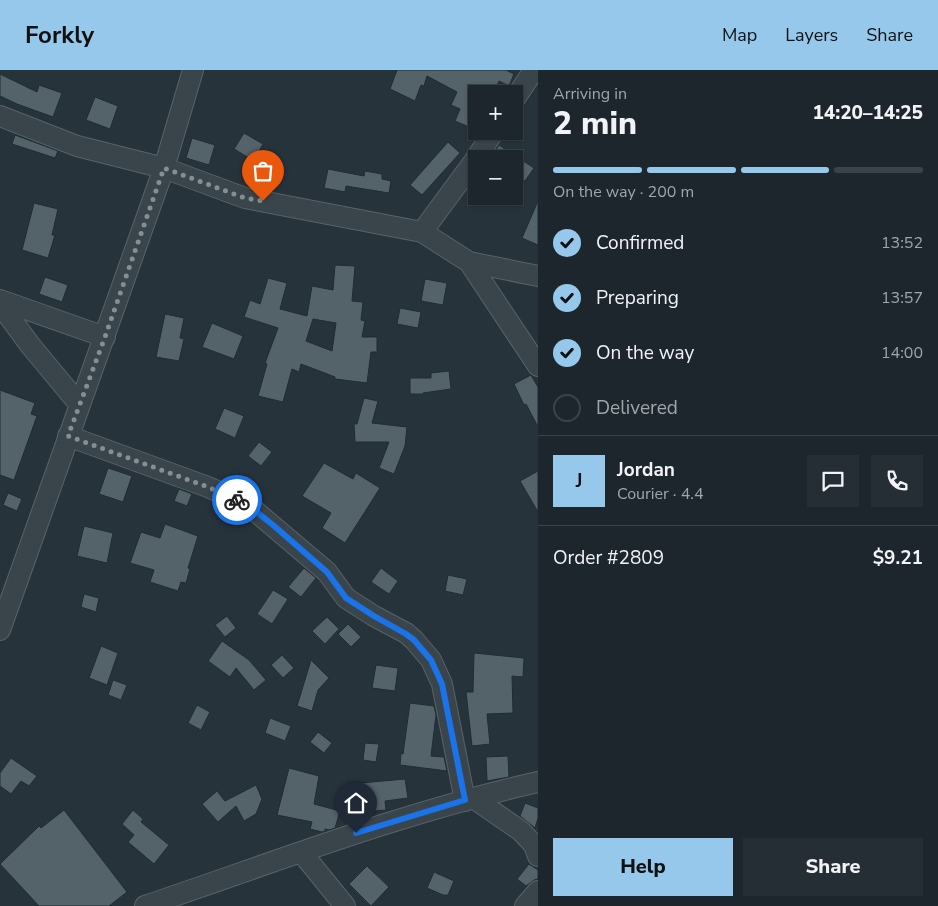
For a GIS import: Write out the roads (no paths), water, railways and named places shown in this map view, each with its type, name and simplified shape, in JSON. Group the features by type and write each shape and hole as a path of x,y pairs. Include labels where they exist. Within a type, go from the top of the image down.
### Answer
{"street":[{"path":"0,630 164,168 194,70"},
{"path":"523,86 534,70"},
{"path":"0,116 77,146 164,168 245,198 422,232 468,262 538,276"},
{"path":"422,232 488,140"},
{"path":"468,262 538,366"},
{"path":"0,302 105,337"},
{"path":"0,302 30,345 79,404"},
{"path":"68,436 208,487 248,505 327,572 346,598 414,640 431,660 442,684 469,799 521,831 534,845 538,856"},
{"path":"145,906 374,827 469,799 538,782"},
{"path":"302,852 345,906"},
{"path":"525,906 538,891"}]}
